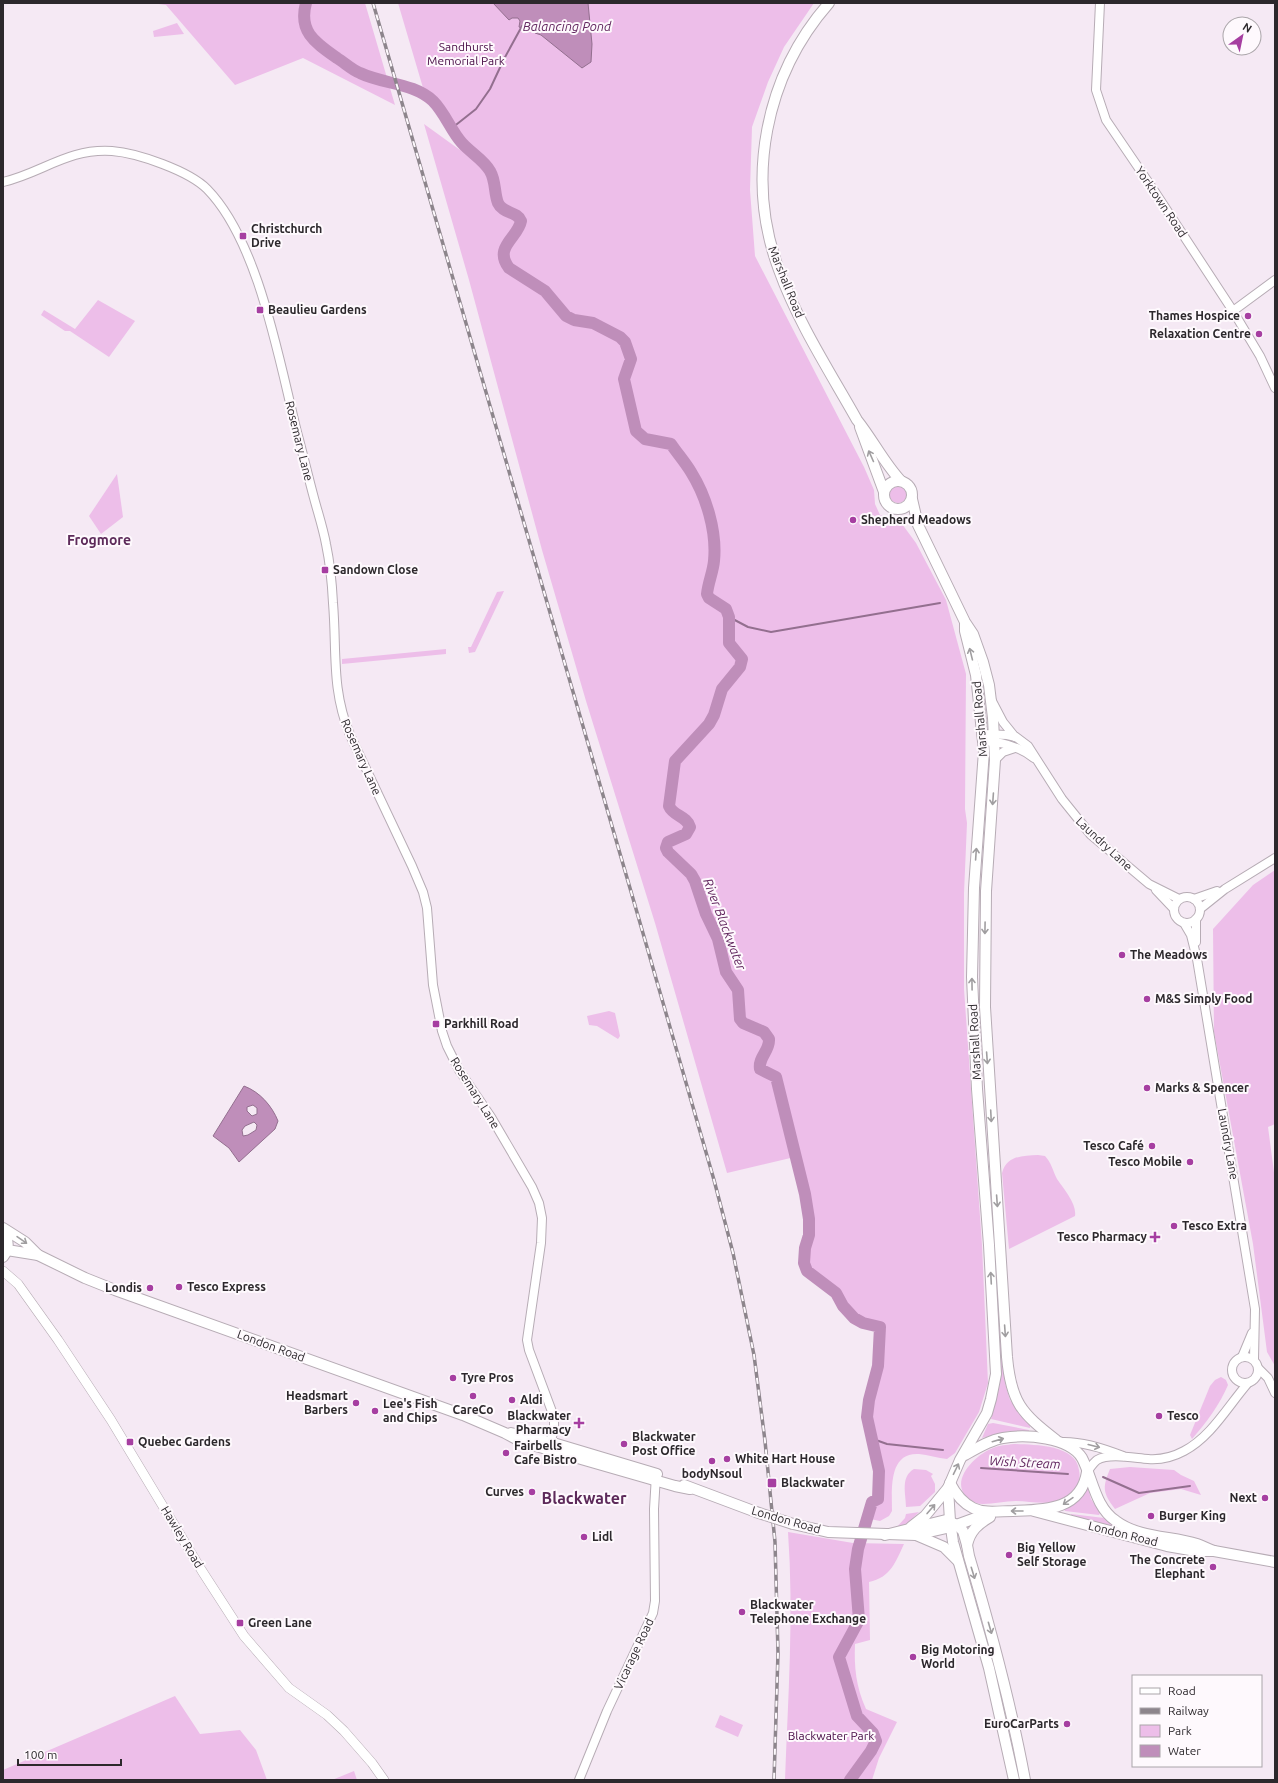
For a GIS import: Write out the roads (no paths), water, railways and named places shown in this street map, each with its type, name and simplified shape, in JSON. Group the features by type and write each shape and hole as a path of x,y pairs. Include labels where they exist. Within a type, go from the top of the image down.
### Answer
{"main road":[{"name":"Marshall Road","path":"829,3 812,23 801,41 785,71 776,95 765,139 762,172 763,200 770,242 787,289 804,324 857,420 884,492"},
{"name":"Marshall Road","path":"857,420 869,434 891,470 901,481"},
{"path":"901,481 908,485 911,489 912,499 907,506 898,509 890,507 887,503 884,492 891,483 901,481"},
{"name":"Marshall Road","path":"912,499 918,525 965,622 973,634 981,654 991,699 989,738 974,888 972,985 977,1089 996,1366 989,1406 981,1426 963,1456"},
{"name":"Marshall Road","path":"898,509 918,525"},
{"name":"Marshall Road","path":"965,622 964,631 976,675 995,760 986,892 985,1007 1007,1357 1010,1382 1020,1407 1036,1425 1058,1441"},
{"name":"London Road","path":"3,1228 26,1242 38,1255 85,1278 115,1290 463,1415 505,1433 518,1433 549,1446 656,1477 677,1481 690,1489 793,1524 828,1532 885,1534 952,1525 996,1512"},
{"path":"3,1231 8,1241 5,1254"},
{"name":"London Road","path":"5,1254 38,1255"},
{"name":"Hawley Road","path":"4,1269 18,1284 53,1333 111,1420 202,1571 244,1636 289,1688 327,1715 344,1731 372,1763 384,1780"},
{"path":"949,1486 967,1504 978,1510 996,1512 1034,1512 1048,1510 1069,1500 1082,1487 1087,1472 1078,1453 1058,1441 1023,1437 1004,1438 986,1444 963,1456 949,1486 920,1521 914,1531 944,1547 959,1563"},
{"name":"London Road","path":"1087,1472 1102,1505 1109,1516 1117,1522 1131,1529 1197,1544 1214,1551"},
{"path":"949,1486 952,1525 959,1563 989,1668 1014,1780"},
{"path":"967,1545 969,1537 975,1527 996,1512"},
{"name":"London Road","path":"1034,1512 1140,1540 1196,1551 1214,1551 1275,1562"},
{"path":"952,1525 963,1531 968,1556 998,1656 1012,1714 1025,1780"},
{"path":"1008,1755 1020,1755"}],"street":[{"name":"Yorktown Road","path":"1100,3 1096,90 1106,120 1233,311 1257,351 1275,388"},
{"name":"Rosemary Lane","path":"3,182 60,159 78,154 96,151 129,154 176,170 191,177 206,188 218,202 243,246 254,272 271,329 326,543 333,603 336,683 341,713 423,892 427,908 433,985 447,1046 458,1070 491,1117 540,1203 542,1218 541,1243 527,1340 529,1350 554,1417 554,1430 549,1446"},
{"path":"1233,311 1275,280"},
{"name":"Laundry Lane","path":"991,699 1003,722 1016,737 1030,748 1062,799 1091,835 1149,884 1174,909"},
{"path":"989,738 1001,733 1016,737"},
{"name":"Laundry Lane","path":"989,738 1027,753 1037,760"},
{"path":"995,760 1003,752 1015,748"},
{"path":"1200,909 1226,888 1275,858"},
{"name":"Laundry Lane","path":"1149,884 1179,899"},
{"path":"1194,899 1226,888"},
{"path":"1186,896 1194,899 1198,903 1200,914 1196,919 1191,922 1184,923 1175,916 1175,904 1179,899 1186,896"},
{"name":"Laundry Lane","path":"1196,919 1197,959"},
{"name":"Laundry Lane","path":"1184,923 1191,935 1197,959 1242,1228 1255,1309 1254,1359"},
{"name":"Laundry Lane","path":"1242,1357 1254,1328"},
{"path":"1248,1383 1237,1381 1233,1376 1232,1367 1236,1360 1242,1357 1254,1359 1259,1369 1268,1378 1275,1393"},
{"path":"1087,1472 1099,1459 1125,1457 1157,1459 1183,1452 1205,1435 1248,1383 1256,1378 1259,1369"},
{"path":"1220,1417 1233,1394 1237,1381"},
{"path":"1058,1441 1085,1444 1125,1457"},
{"name":"Vicarage Road","path":"579,1780 607,1711 653,1613 655,1601 654,1509 656,1477"}],"water":[{"name":"Balancing Pond","path":"493,3 588,3 592,44 591,62 582,68 541,35 535,33 534,27 527,24 523,29 519,27 520,21 518,18 512,18 509,20"},
{"path":"244,1086 265,1100 278,1121 275,1129 239,1162 229,1148 213,1136","holes":["253,1105 257,1108 257,1114 252,1116 247,1111 247,1107","254,1122 257,1125 256,1130 243,1136 242,1130 245,1126"]}],"waterway":[{"name":"River Blackwater","path":"306,3 304,13 305,22 307,29 316,42 329,53 357,72 369,77 408,87 425,95 433,101 445,116 462,143 487,167 492,175 500,207 516,216 521,221 516,233 505,248 505,261 509,268 545,291 566,316 574,320 593,323 620,337 625,342 631,359 624,379 636,431 645,439 671,444 689,468 706,503 714,538 713,565 707,594 709,598 726,609 729,617 729,643 742,659 740,667 722,689 714,715 709,724 675,761 669,806 674,812 686,820 690,827 686,834 668,842 666,848 668,852 691,874 695,881 706,914 718,939 726,972 738,990 740,1019 743,1023 764,1032 769,1039 768,1047 761,1061 760,1069 776,1077 805,1194 809,1219 809,1235 805,1248 804,1263 807,1271 836,1293 843,1306 854,1318 863,1323 880,1327 878,1366 869,1400 867,1417 879,1471 878,1499 872,1502 858,1549 855,1569 859,1620 839,1657 857,1716 873,1733 876,1741 871,1751 850,1780"},
{"path":"452,128 476,109 490,89 522,26"},
{"path":"729,617 748,627 771,632 940,603"},
{"name":"Wish Stream","path":"873,1439 887,1444 943,1450"},
{"name":"Wish Stream","path":"981,1468 1068,1474"},
{"name":"Wish Stream","path":"1103,1477 1139,1493 1190,1486"}],"railway":[{"path":"373,3 632,895 714,1180 733,1253 754,1355 765,1441 775,1542 778,1653 774,1780"}],"place":[{"name":"Christchurch Drive","path":"243,236"},
{"name":"Beaulieu Gardens","path":"260,310"},
{"name":"Thames Hospice","path":"1248,316"},
{"name":"Relaxation Centre","path":"1259,334"},
{"name":"Shepherd Meadows","path":"853,520"},
{"name":"Sandown Close","path":"325,570"},
{"name":"The Meadows","path":"1122,955"},
{"name":"M&S Simply Food","path":"1147,999"},
{"name":"Parkhill Road","path":"436,1024"},
{"name":"Marks & Spencer","path":"1147,1088"},
{"name":"Tesco Café","path":"1152,1146"},
{"name":"Tesco Mobile","path":"1190,1162"},
{"name":"Tesco Extra","path":"1174,1226"},
{"name":"Tesco Pharmacy","path":"1155,1237"},
{"name":"Tesco Express","path":"179,1287"},
{"name":"Londis","path":"150,1288"},
{"name":"Tyre Pros","path":"453,1378"},
{"name":"CareCo","path":"473,1396"},
{"name":"Aldi","path":"512,1400"},
{"name":"Headsmart Barbers","path":"356,1403"},
{"name":"Lee's Fish and Chips","path":"375,1411"},
{"name":"Tesco","path":"1159,1416"},
{"name":"Blackwater Pharmacy","path":"579,1423"},
{"name":"Quebec Gardens","path":"130,1442"},
{"name":"Blackwater Post Office","path":"624,1444"},
{"name":"Fairbells Cafe Bistro","path":"506,1453"},
{"name":"White Hart House","path":"727,1459"},
{"name":"bodyNsoul","path":"712,1461"},
{"name":"Blackwater","path":"772,1483"},
{"name":"Curves","path":"532,1492"},
{"name":"Next","path":"1265,1498"},
{"name":"Burger King","path":"1151,1516"},
{"name":"Lidl","path":"584,1537"},
{"name":"Big Yellow Self Storage","path":"1009,1555"},
{"name":"The Concrete Elephant","path":"1213,1567"},
{"name":"Blackwater Telephone Exchange","path":"742,1612"},
{"name":"Green Lane","path":"240,1623"},
{"name":"Big Motoring World","path":"913,1657"},
{"name":"EuroCarParts","path":"1067,1724"}],"district":[{"name":"Frogmore","path":"99,540"},
{"name":"Blackwater","path":"584,1498"}],"park label":[{"name":"Sandhurst Memorial Park","path":"466,54"},
{"name":"Blackwater Park","path":"831,1736"}]}
